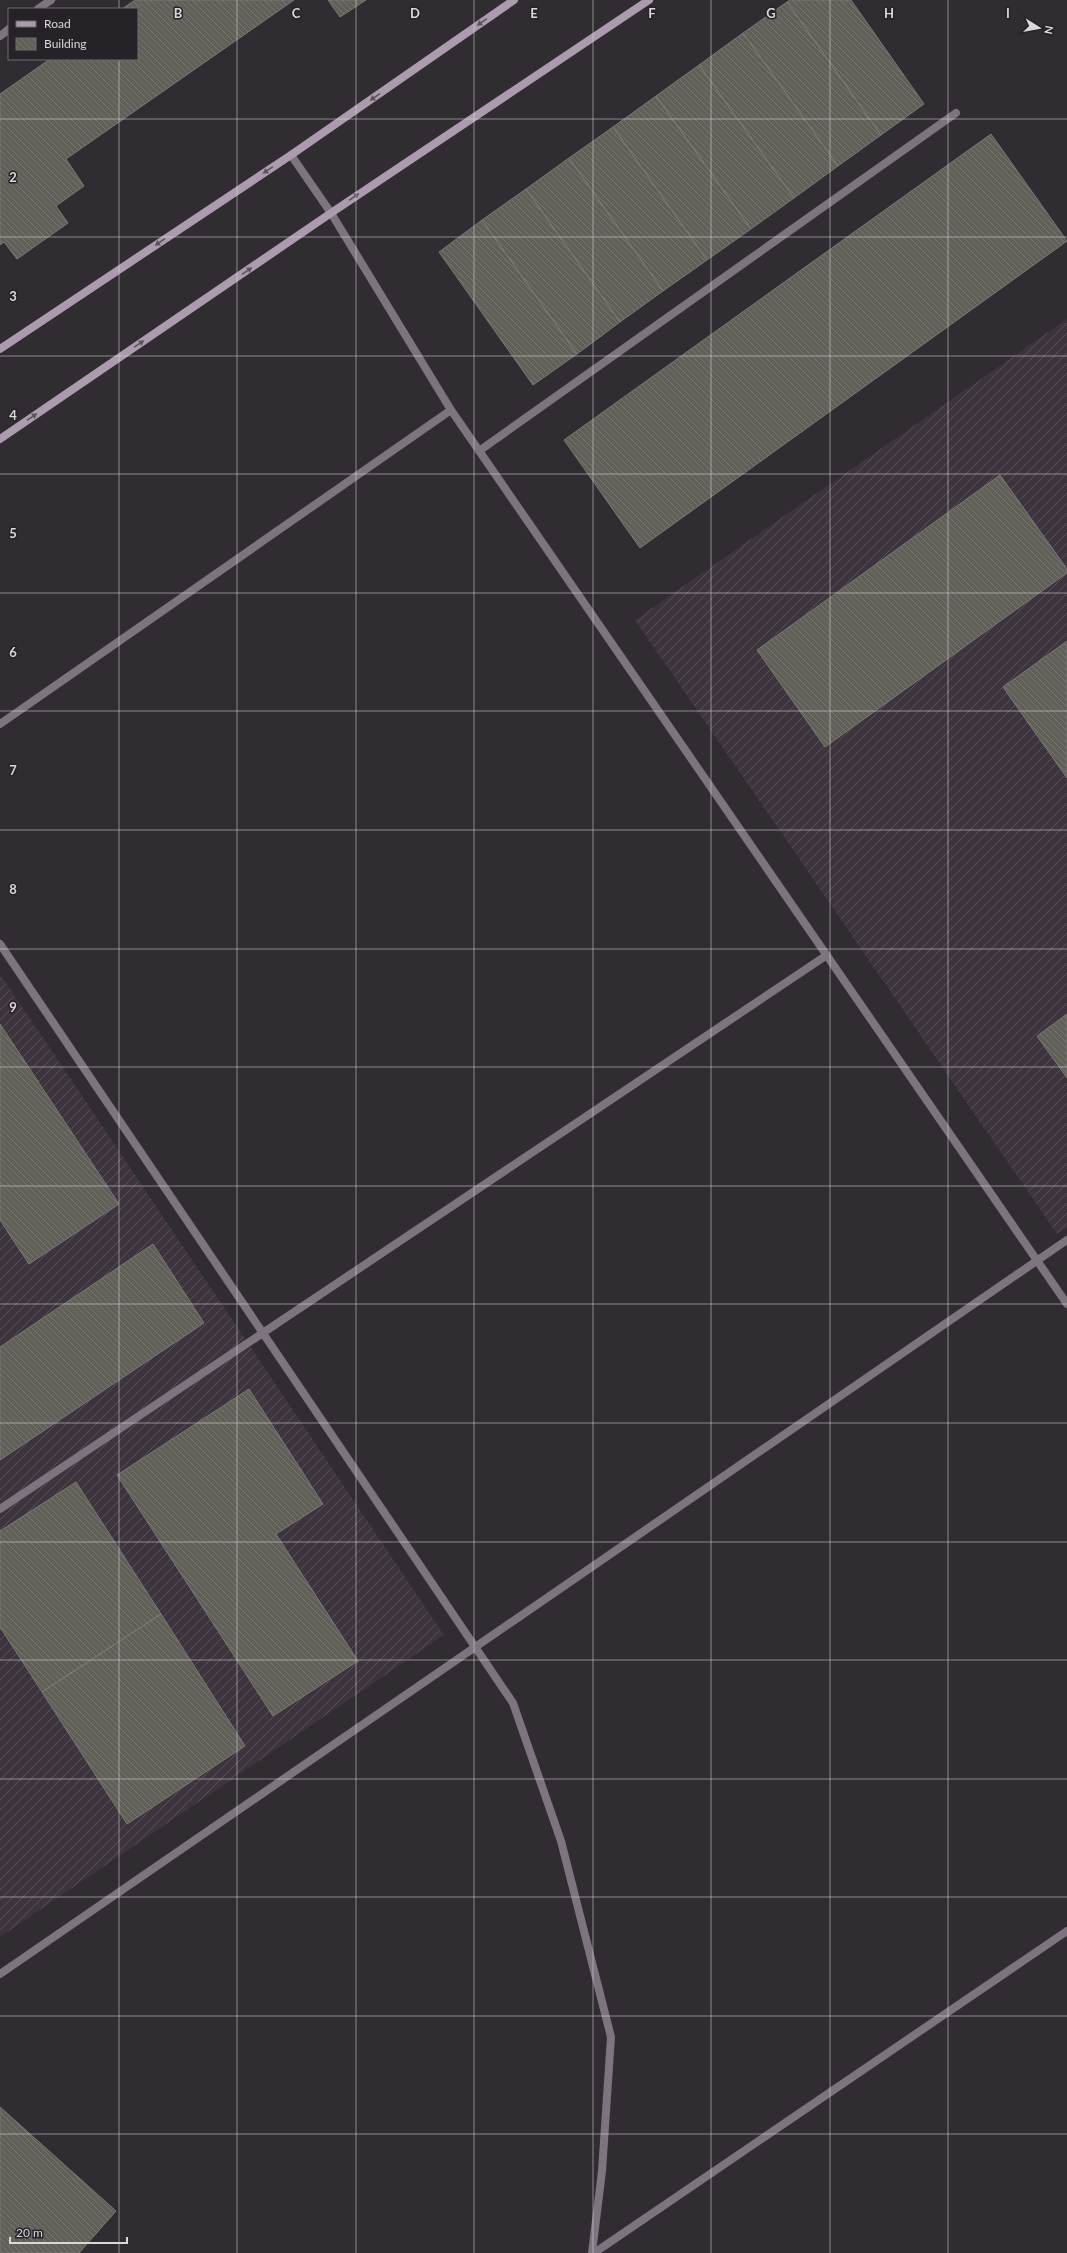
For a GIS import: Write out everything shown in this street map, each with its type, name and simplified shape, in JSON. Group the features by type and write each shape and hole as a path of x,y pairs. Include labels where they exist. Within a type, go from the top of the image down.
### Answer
{"main road":[{"path":"0,349 291,155 514,0"},
{"path":"0,440 331,212 649,0"}],"street":[{"path":"39,8 50,0"},
{"path":"0,36 8,30"},
{"path":"479,451 956,113"},
{"path":"291,155 331,212 451,410 1067,1304"},
{"path":"0,724 451,410"},
{"path":"0,944 513,1704 558,1834 611,2037 602,2171 593,2253"},
{"path":"0,1509 262,1332 827,955"},
{"path":"0,1974 1067,1240"},
{"path":"593,2253 1067,1931"}],"shaded area":[{"path":"1067,319 1067,1227 1057,1234 635,620"},
{"path":"0,974 444,1635 0,1937"}],"building":[{"path":"135,0 294,0 66,159 84,186 56,206 68,223 17,259 4,242 0,245 0,94 49,60 138,60 138,8 123,8"},
{"path":"328,0 366,0 340,17"},
{"path":"790,0 851,0 924,104 881,135 787,2"},
{"path":"787,2 881,135 838,166 743,33"},
{"path":"743,33 838,166 794,198 699,65"},
{"path":"699,65 794,198 751,229 656,96"},
{"path":"656,96 751,229 707,260 613,127"},
{"path":"613,127 707,260 663,291 569,158"},
{"path":"991,134 1067,241 640,548 564,440"},
{"path":"569,158 663,291 620,322 526,189"},
{"path":"526,189 620,322 577,354 482,220"},
{"path":"482,220 577,354 533,385 439,252"},
{"path":"1000,475 1067,569 1067,573 825,747 757,650"},
{"path":"1067,641 1067,778 1003,687"},
{"path":"1067,1014 1067,1078 1037,1036"},
{"path":"0,1024 119,1204 29,1264 0,1220"},
{"path":"153,1244 204,1323 0,1460 0,1347"},
{"path":"249,1389 323,1504 276,1534 358,1661 273,1716 117,1475"},
{"path":"76,1482 161,1614 42,1692 0,1627 0,1531"},
{"path":"161,1614 245,1746 127,1824 42,1692"},
{"path":"0,2107 116,2211 79,2253 0,2253"}]}
